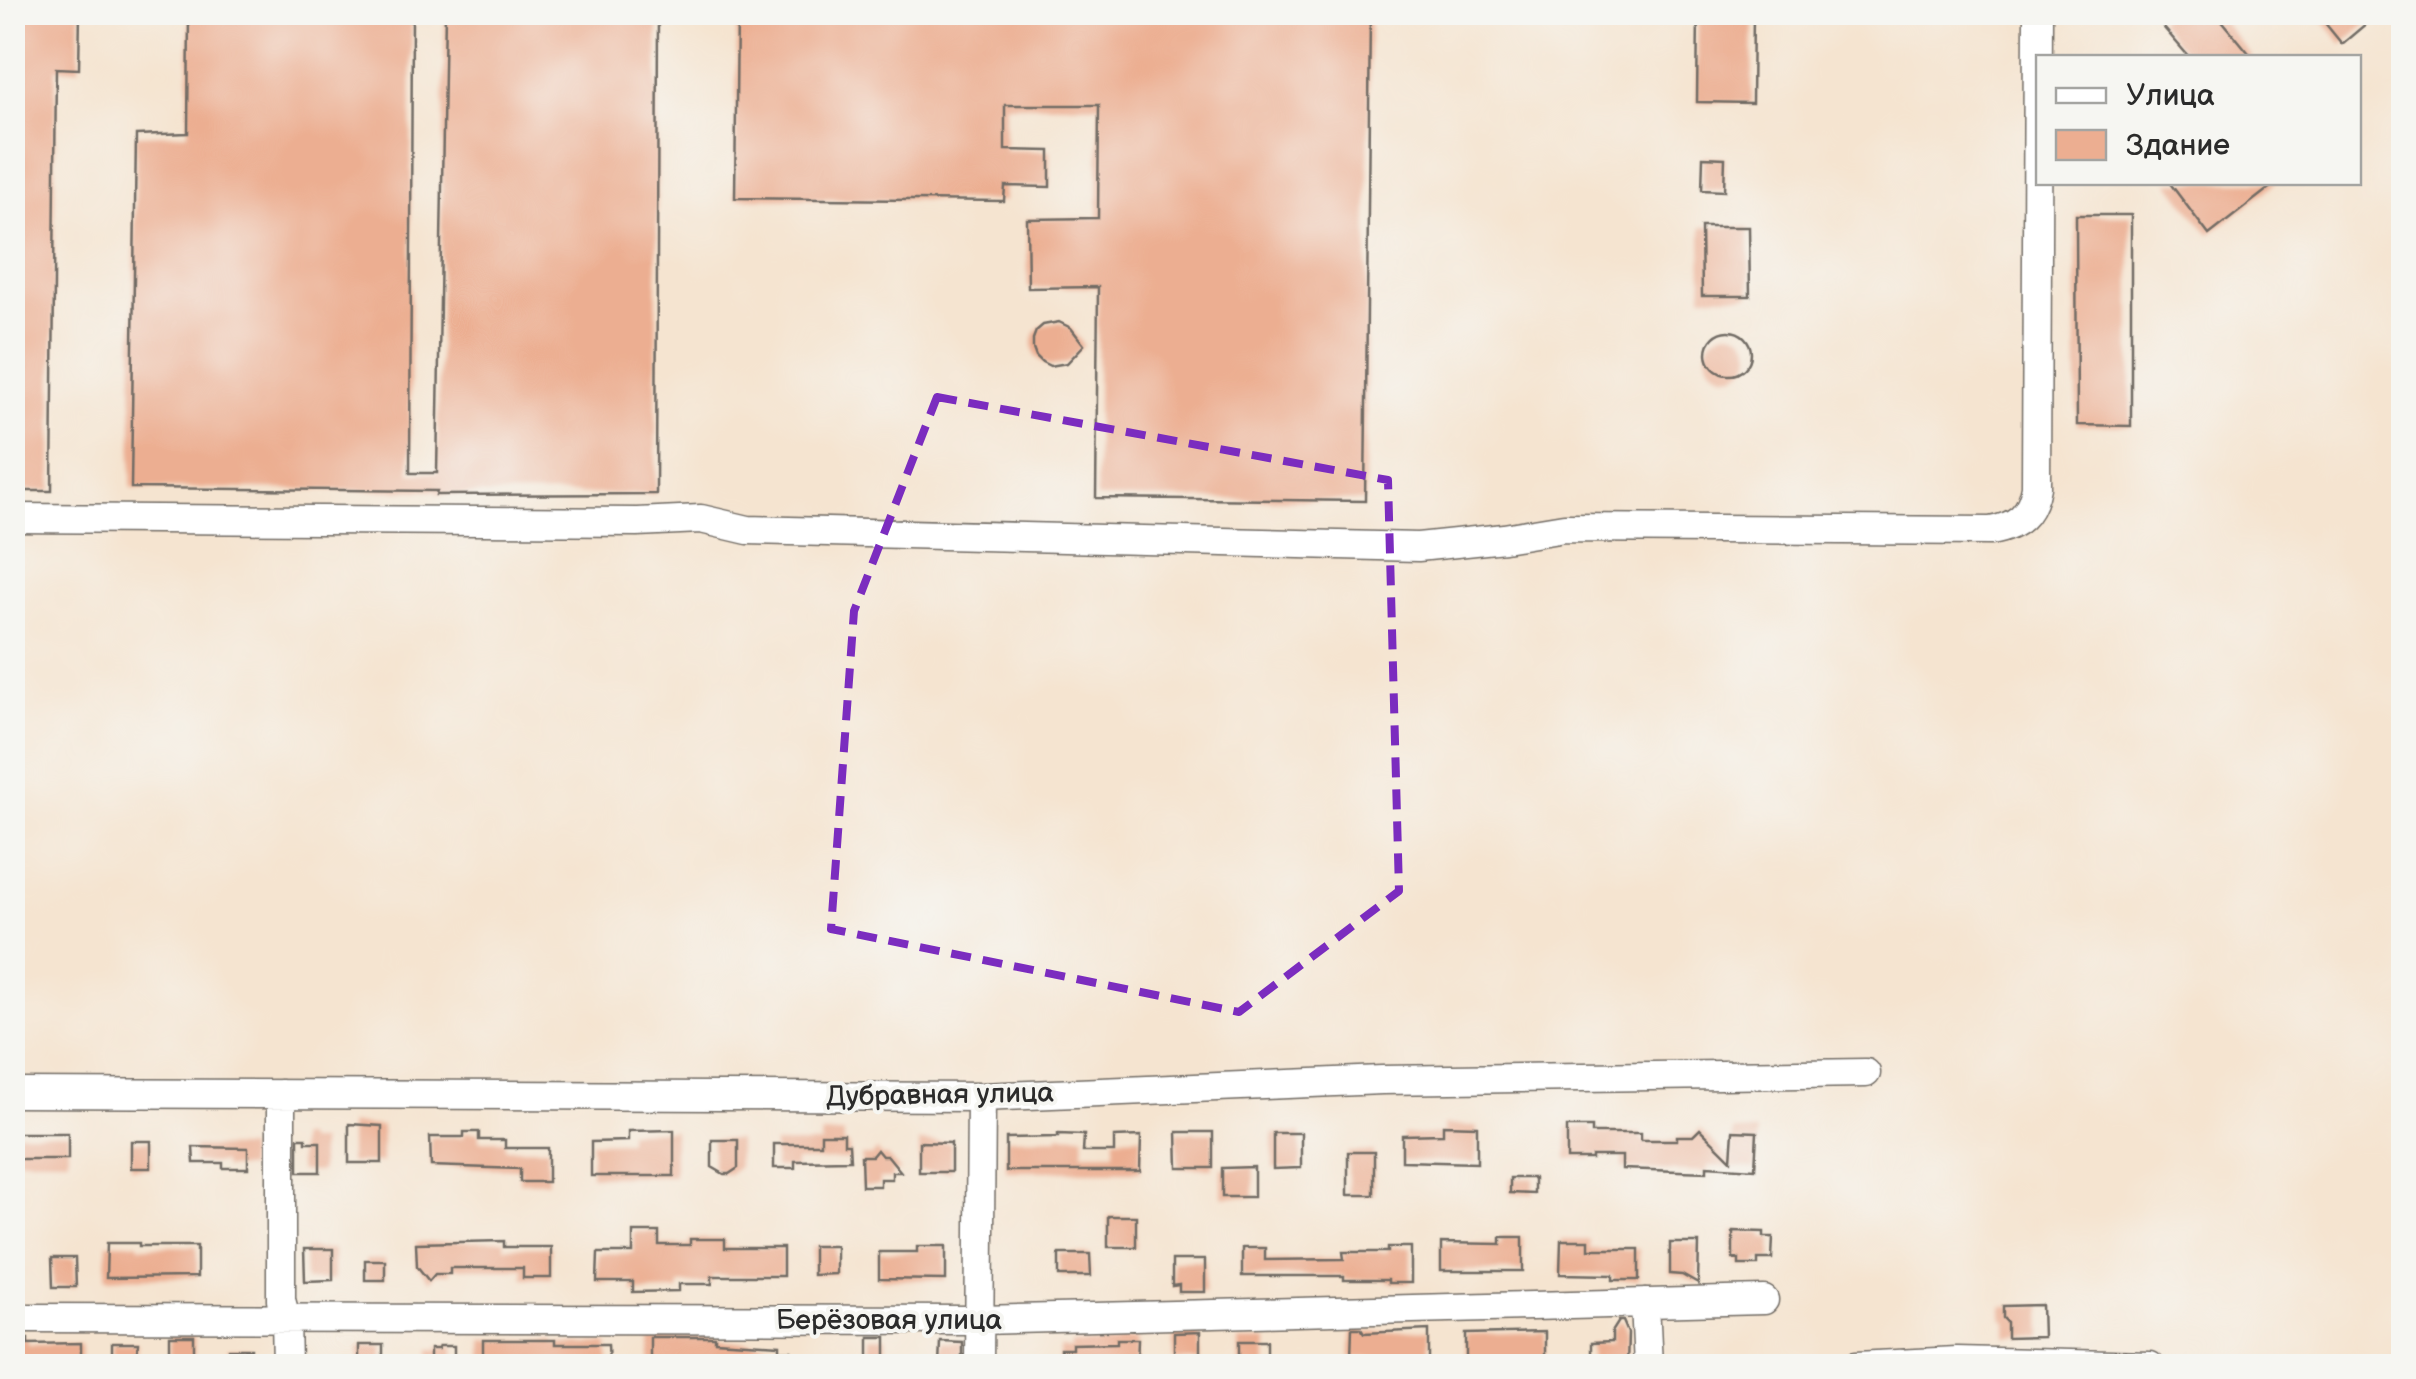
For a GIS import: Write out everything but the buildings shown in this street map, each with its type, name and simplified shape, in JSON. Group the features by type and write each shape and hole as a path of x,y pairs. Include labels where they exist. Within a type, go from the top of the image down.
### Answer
{"street":[{"path":"2038,12 2038,55"},
{"path":"12,518 617,522 701,518 748,530 1418,546 1564,528 1990,531 2006,528 2027,513 2036,487 2037,185"},
{"name":"Дубравная улица","path":"12,1093 981,1096 1382,1080 1866,1072"},
{"path":"281,1094 282,1300 287,1366"},
{"path":"979,1366 981,1096"},
{"name":"Берёзовая улица","path":"12,1318 980,1320 1764,1300"},
{"path":"1645,1303 1648,1366"},
{"path":"1856,1366 1957,1361 2150,1366"}],"highlighted area":[{"path":"937,397 1388,480 1399,891 1239,1012 831,929 854,611"}]}
